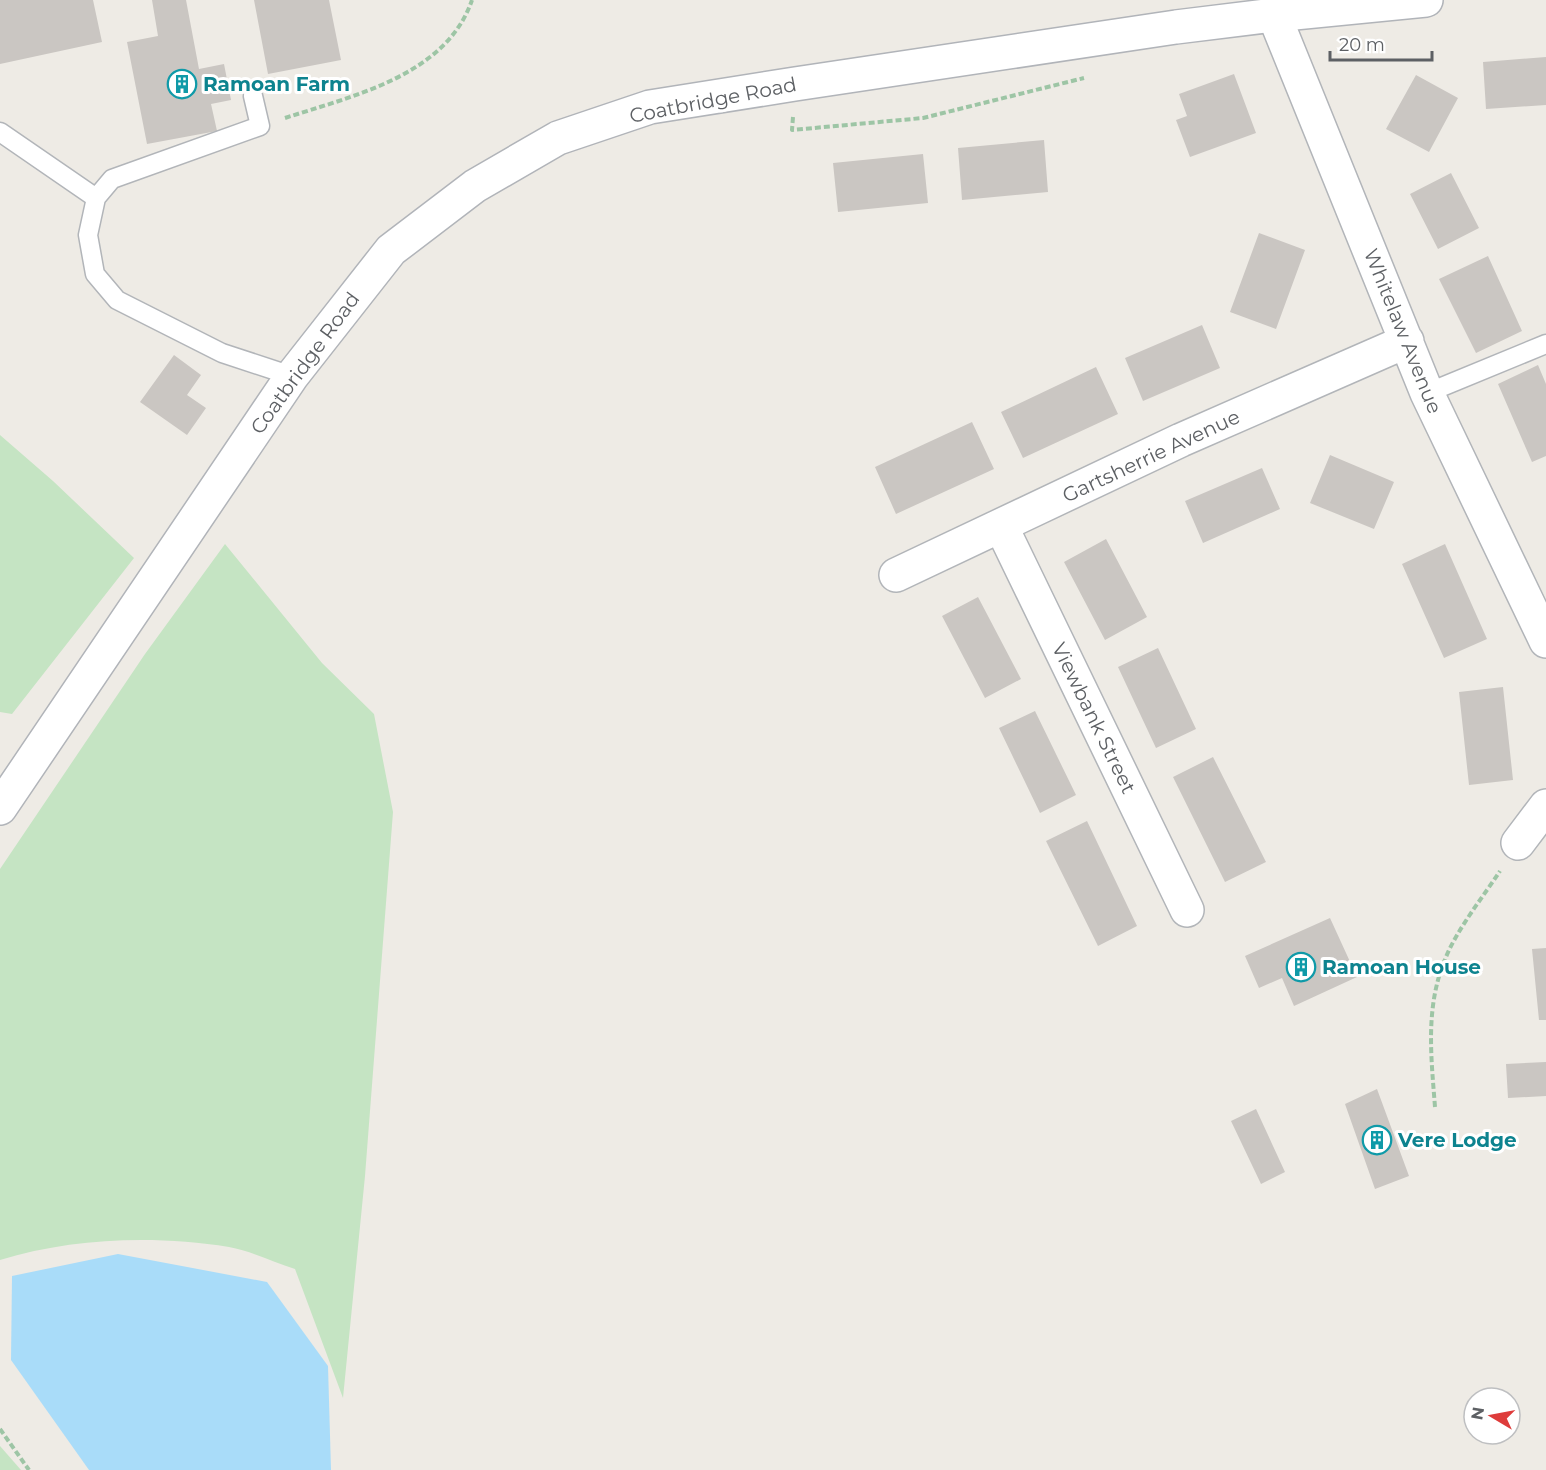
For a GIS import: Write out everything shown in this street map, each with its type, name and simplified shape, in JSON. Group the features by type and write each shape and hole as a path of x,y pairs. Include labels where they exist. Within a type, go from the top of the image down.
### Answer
{"main road":[{"name":"Coatbridge Road","path":"0,808 292,376 391,250 475,186 558,138 650,107 1274,15 1426,0"},
{"name":"Whitelaw Avenue","path":"1274,15 1427,393 1546,640"},
{"name":"Gartsherrie Avenue","path":"896,575 1180,440 1407,341"},
{"name":"Viewbank Street","path":"1001,526 1187,910"},
{"path":"1518,843 1546,806"}],"lane":[{"path":"253,96 260,126 112,179 96,198 87,235 95,273 117,300 222,353 292,376"},
{"path":"0,132 96,198"},
{"path":"1427,393 1546,345"}],"path":[{"path":"260,126 385,85 444,48 472,0"},
{"path":"792,130 923,118 1092,75"},
{"path":"1435,1107 1430,1038 1434,993 1446,955 1518,843"},
{"path":"0,1429 29,1470"}],"green space":[{"path":"0,435 53,481 134,558 12,714 0,712"},
{"path":"225,544 322,663 374,714 393,812 365,1176 343,1398 295,1269 229,1247 143,1240 84,1243 0,1260 0,869 145,654"},
{"path":"0,1446 21,1470 0,1470"}],"water":[{"path":"118,1254 267,1282 328,1366 331,1470 89,1470 11,1360 12,1276"}],"building":[{"path":"0,0 93,0 102,42 0,64"},
{"name":"Ramoan Farm","path":"152,0 186,0 199,69 224,64 231,100 211,104 217,131 147,144 127,42 158,36"},
{"name":"Ramoan Farm","path":"254,0 329,0 341,60 268,74"},
{"path":"1546,57 1546,105 1486,109 1483,62"},
{"path":"1234,74 1256,133 1190,157 1176,120 1187,116 1179,94"},
{"path":"1416,75 1458,98 1429,152 1386,129"},
{"path":"1044,140 1048,192 962,200 958,148"},
{"path":"923,154 928,203 838,212 833,163"},
{"path":"1451,173 1479,228 1438,249 1410,194"},
{"path":"1259,233 1305,250 1276,329 1230,312"},
{"path":"1488,256 1522,331 1476,353 1439,279"},
{"path":"1202,325 1220,368 1143,401 1125,358"},
{"path":"174,355 201,375 187,395 206,408 187,435 140,402"},
{"path":"1538,365 1546,384 1546,456 1532,462 1498,384"},
{"path":"1096,367 1118,414 1023,458 1001,412"},
{"path":"972,422 994,469 896,514 875,467"},
{"path":"1330,455 1394,482 1374,529 1310,503"},
{"path":"1262,468 1280,509 1203,543 1185,501"},
{"path":"1106,539 1147,617 1105,640 1064,562"},
{"path":"1445,544 1487,639 1444,658 1402,564"},
{"path":"978,597 1021,679 985,698 942,616"},
{"path":"1158,648 1196,729 1156,748 1118,667"},
{"path":"1503,687 1513,780 1469,785 1459,692"},
{"path":"1035,711 1076,795 1040,813 999,728"},
{"path":"1213,757 1266,862 1225,882 1173,777"},
{"path":"1087,821 1137,926 1098,946 1046,841"},
{"name":"Ramoan House","path":"1330,918 1357,977 1294,1006 1282,978 1259,988 1245,956"},
{"path":"1546,948 1546,1020 1539,1020 1532,949"},
{"path":"1546,1062 1546,1096 1508,1098 1506,1064"},
{"name":"Vere Lodge","path":"1377,1089 1409,1176 1375,1189 1345,1104"},
{"path":"1256,1109 1285,1172 1261,1184 1231,1121"}],"place":[{"name":"Ramoan Farm","path":"182,84"},
{"name":"Ramoan House","path":"1301,967"},
{"name":"Vere Lodge","path":"1377,1140"}]}
